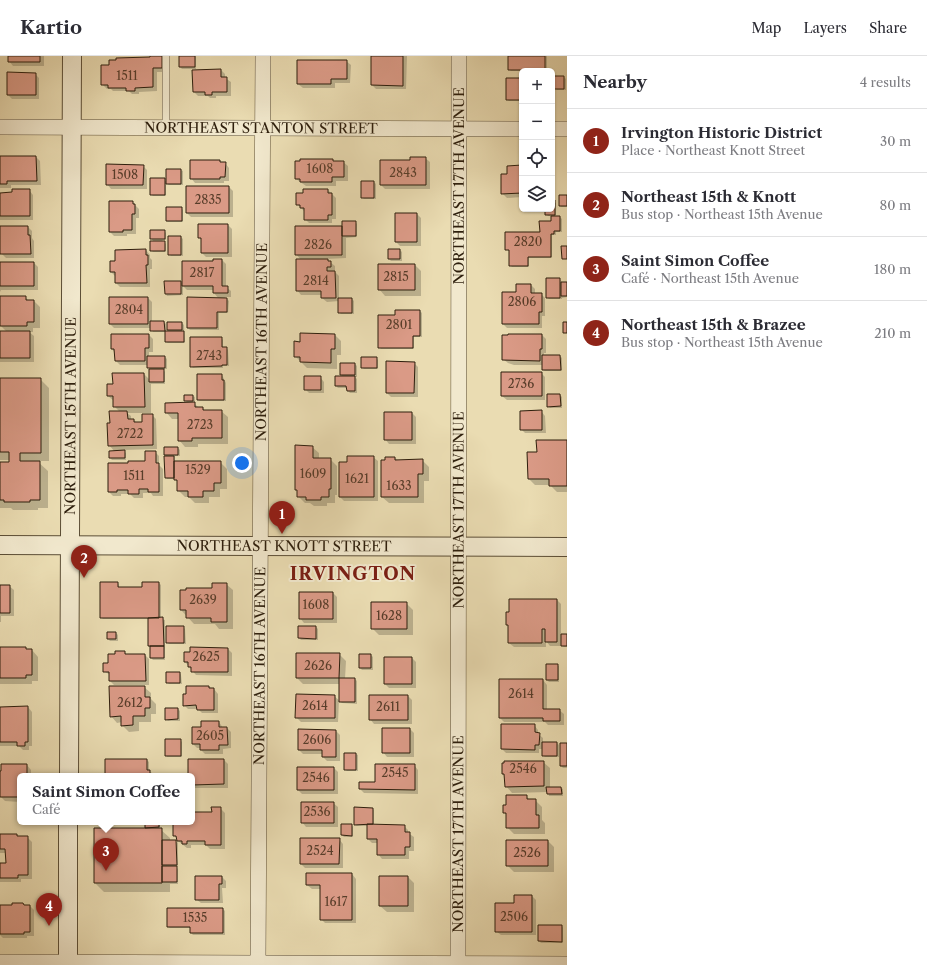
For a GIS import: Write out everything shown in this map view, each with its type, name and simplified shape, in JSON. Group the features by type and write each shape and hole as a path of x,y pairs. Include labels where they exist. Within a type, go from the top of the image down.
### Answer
{"street":[{"name":"NORTHEAST 15TH AVENUE","path":"69,773 72,56"},
{"name":"NORTHEAST 16TH AVENUE","path":"258,964 263,56"},
{"name":"NORTHEAST 17TH AVENUE","path":"458,965 460,56"},
{"name":"NORTHEAST STANTON STREET","path":"0,127 519,129"},
{"path":"555,129 567,129"},
{"name":"NORTHEAST KNOTT STREET","path":"0,545 567,547"},
{"path":"68,825 68,964"},
{"path":"0,962 68,964 567,964"}],"lane":[{"path":"166,56 166,128"}],"building":[{"path":"8,56 40,56 40,62 8,62"},
{"path":"162,56 162,68 153,68 153,87 135,88 135,91 126,91 126,88 108,88 108,85 101,85 101,65 109,65 109,60 116,60 116,58"},
{"path":"179,56 195,56 195,67 179,67"},
{"path":"371,56 403,56 403,86 371,85"},
{"path":"508,56 545,56 545,68 519,68 519,70 508,70"},
{"path":"297,60 347,60 347,79 331,79 331,84 297,84"},
{"path":"221,69 221,77 227,77 227,92 212,92 212,95 205,95 205,92 193,92 192,70"},
{"path":"7,72 36,73 36,95 7,95"},
{"path":"555,76 564,76 564,89 555,89"},
{"path":"506,78 519,78 519,100 506,100"},
{"path":"0,156 36,156 37,181 7,181 7,184 0,184"},
{"path":"410,157 426,157 426,185 380,185 380,160 410,160"},
{"path":"300,159 333,159 333,161 344,161 344,177 332,177 332,182 300,182 300,179 295,179 295,161 300,161"},
{"path":"190,160 220,160 220,162 226,162 225,177 220,177 220,179 190,179"},
{"path":"106,164 144,165 143,185 106,185"},
{"path":"519,165 519,193 501,194 501,174 507,174 507,166"},
{"path":"166,169 181,169 181,184 166,184"},
{"path":"150,178 165,178 165,195 150,195"},
{"path":"361,181 374,181 374,198 361,198"},
{"path":"186,186 229,186 229,213 186,213"},
{"path":"12,189 30,189 30,216 0,216 0,193 12,192"},
{"path":"303,189 328,189 328,193 332,193 332,215 328,215 328,220 304,220 304,208 300,208 300,205 296,205 296,193 303,193"},
{"path":"559,195 567,195 567,206 559,206"},
{"path":"109,201 133,201 133,204 135,204 135,214 132,214 132,230 123,230 123,232 109,232"},
{"path":"166,207 182,207 182,221 166,221"},
{"path":"545,212 555,212 555,215 545,215"},
{"path":"395,213 417,213 417,242 395,242"},
{"path":"551,216 560,216 560,231 554,231 554,234 551,234 551,257 528,257 528,266 509,266 509,250 505,250 505,232 540,232 539,221 551,221"},
{"path":"342,221 356,221 356,236 342,236"},
{"path":"198,224 228,224 228,253 201,253 201,238 198,238"},
{"path":"0,226 28,226 31,254 0,254"},
{"path":"295,226 342,226 342,255 295,255"},
{"path":"150,230 165,230 165,239 150,239"},
{"path":"168,236 181,236 181,255 168,255"},
{"path":"150,241 165,241 165,251 150,251"},
{"path":"561,246 567,246 567,259 562,259"},
{"path":"146,249 146,255 148,255 148,265 146,265 147,283 115,283 115,272 110,272 110,261 115,261 115,250"},
{"path":"388,249 400,249 400,259 388,259"},
{"path":"213,259 222,259 222,286 228,286 228,293 213,293 213,286 182,286 182,261 213,261"},
{"path":"296,259 328,259 328,261 331,261 331,267 327,267 327,271 335,271 336,298 321,298 321,291 296,291"},
{"path":"0,262 34,262 34,286 0,286"},
{"path":"378,264 415,264 415,290 378,290"},
{"path":"546,278 560,278 560,298 546,298"},
{"path":"164,281 181,281 181,294 165,294"},
{"path":"561,282 567,282 567,296 561,296"},
{"path":"516,284 531,284 531,293 542,293 542,312 539,312 539,324 502,324 502,292 516,292"},
{"path":"0,296 26,296 26,300 34,300 34,322 27,322 27,326 0,326"},
{"path":"109,297 148,297 148,324 109,324"},
{"path":"187,297 227,298 227,312 217,312 217,328 187,328"},
{"path":"338,298 352,298 352,313 338,313"},
{"path":"395,310 420,310 420,336 413,336 413,348 378,348 378,315 395,315"},
{"path":"150,321 164,321 165,331 150,331"},
{"path":"167,322 182,322 182,330 167,330"},
{"path":"563,322 567,322 567,333 563,333"},
{"path":"0,331 30,331 30,358 0,358"},
{"path":"165,331 184,331 184,342 165,342"},
{"path":"300,333 335,334 335,349 331,349 331,363 300,362 300,357 294,357 294,341 300,342"},
{"path":"111,334 149,334 149,348 145,348 145,361 115,361 114,349 111,349"},
{"path":"542,334 540,361 502,360 502,335"},
{"path":"190,337 222,337 222,347 227,347 227,365 190,367"},
{"path":"542,355 560,355 561,370 542,370"},
{"path":"147,356 165,356 165,368 147,368"},
{"path":"361,357 377,357 377,368 361,368"},
{"path":"386,361 415,362 414,393 386,393"},
{"path":"340,363 355,363 355,375 340,375"},
{"path":"149,369 164,369 164,382 149,382"},
{"path":"501,372 542,372 542,396 501,396"},
{"path":"112,373 144,373 145,407 113,407 113,396 107,396 107,384 113,384"},
{"path":"197,374 222,374 222,380 224,380 224,400 197,400"},
{"path":"304,376 321,376 321,390 304,390"},
{"path":"335,376 355,376 355,391 347,391 346,386 335,386"},
{"path":"0,378 41,378 41,453 20,453 20,461 40,461 40,500 30,500 30,502 4,502 4,500 0,500 0,462 9,462 9,452 0,452"},
{"path":"547,394 560,394 561,406 547,407"},
{"path":"184,395 193,395 193,401 184,401"},
{"path":"195,402 195,407 203,407 203,410 222,410 222,438 192,438 192,441 178,441 178,413 165,413 165,403"},
{"path":"542,410 542,430 520,430 520,411"},
{"path":"109,411 127,411 128,419 134,419 134,422 142,422 142,414 153,414 153,445 108,446 107,423 110,423"},
{"path":"384,412 412,412 412,440 384,440"},
{"path":"536,440 567,440 567,486 549,486 549,479 528,479 527,452 537,452"},
{"path":"295,445 313,446 313,458 331,458 331,489 329,489 329,497 321,497 321,500 306,500 306,497 297,497 297,490 295,490"},
{"path":"164,447 178,447 178,455 164,455"},
{"path":"125,450 125,458 109,458 109,451"},
{"path":"145,451 156,451 156,463 159,463 159,492 148,492 148,489 139,489 139,494 128,494 128,490 108,492 108,463 145,461"},
{"path":"164,456 174,456 174,478 165,478"},
{"path":"347,456 374,456 374,497 339,497 339,462 347,462"},
{"path":"385,457 395,457 395,460 423,459 423,474 418,474 418,497 381,497 381,460 385,460"},
{"path":"174,461 221,461 221,483 214,483 214,491 203,491 203,497 188,497 188,491 177,491 177,480 174,480"},
{"path":"100,582 118,582 118,587 142,587 142,582 159,582 159,618 100,618"},
{"path":"212,583 227,583 227,622 211,622 211,618 186,618 186,610 180,610 180,590 186,590 186,588 212,588"},
{"path":"0,585 10,585 10,613 0,613"},
{"path":"299,592 333,592 333,619 299,619"},
{"path":"509,599 557,599 557,642 545,642 545,629 542,629 542,643 508,643 506,612 509,612"},
{"path":"371,602 407,602 407,629 371,629"},
{"path":"163,617 164,646 148,646 148,618"},
{"path":"166,626 184,626 184,643 166,643"},
{"path":"298,626 316,626 316,639 298,638"},
{"path":"107,632 116,632 116,639 107,639"},
{"path":"561,634 567,634 567,646 561,646"},
{"path":"150,646 164,646 164,658 150,658"},
{"path":"0,647 26,647 26,649 32,649 32,675 26,675 26,678 0,678"},
{"path":"190,647 228,648 228,672 191,672 191,667 188,667 188,662 184,662 184,652 190,652"},
{"path":"115,651 125,651 125,654 145,654 146,681 109,681 109,672 103,672 103,663 108,663 108,654 115,654"},
{"path":"296,653 340,653 339,678 296,678"},
{"path":"359,654 371,654 371,668 359,668"},
{"path":"384,657 412,657 412,684 384,684"},
{"path":"546,664 558,664 558,680 546,680"},
{"path":"166,672 180,672 180,683 166,683"},
{"path":"339,678 355,678 355,702 339,702"},
{"path":"499,679 543,679 543,709 560,709 560,721 543,721 543,718 499,718"},
{"path":"109,686 145,686 145,697 150,697 150,708 145,708 145,716 133,716 133,725 121,726 121,716 110,717"},
{"path":"186,686 209,686 209,688 214,688 214,710 197,710 196,705 183,706 183,694 186,694"},
{"path":"296,694 335,695 335,718 295,718"},
{"path":"369,695 408,695 408,720 369,720"},
{"path":"28,706 28,742 25,742 25,746 17,746 17,742 0,742 0,707"},
{"path":"165,708 178,708 178,719 165,720"},
{"path":"201,721 219,721 219,727 227,727 228,745 219,745 219,750 200,750 200,744 192,744 192,727 201,727"},
{"path":"501,724 535,724 535,732 540,733 539,745 535,745 535,750 501,749"},
{"path":"382,728 410,728 410,753 382,753"},
{"path":"298,729 336,730 336,757 322,757 322,750 298,750"},
{"path":"165,739 181,739 181,756 165,756"},
{"path":"542,742 557,742 557,756 542,756"},
{"path":"560,743 567,743 567,766 560,766"},
{"path":"344,753 356,753 356,770 344,770"},
{"path":"105,759 147,759 147,770 150,770 150,773 105,773"},
{"path":"188,759 224,759 224,784 195,785 195,773 188,773"},
{"path":"504,761 544,761 544,786 505,787 504,774 502,774 502,763 504,763"},
{"path":"1,764 27,764 27,773 17,773 17,797 0,797"},
{"path":"375,764 415,764 415,790 359,789 359,782 375,782"},
{"path":"297,767 334,767 334,790 297,790"},
{"path":"546,787 561,787 562,794 547,794"},
{"path":"506,795 527,795 527,799 536,799 536,815 539,815 539,828 506,828 506,813 503,813 503,805 506,805"},
{"path":"301,802 334,802 334,823 301,823"},
{"path":"211,807 221,807 221,845 205,845 205,841 187,841 187,844 182,844 182,841 177,841 176,836 173,836 173,825 195,825 195,812 212,812"},
{"path":"354,807 373,808 373,824 354,825"},
{"path":"341,824 352,824 352,836 341,835"},
{"path":"367,824 405,825 405,832 410,832 410,847 405,847 405,855 377,855 377,839 367,839"},
{"path":"145,825 159,825 159,827 145,828"},
{"path":"94,828 162,828 162,883 94,883"},
{"path":"0,834 17,834 17,836 28,836 28,875 18,875 18,878 0,878 0,863 6,863 5,849 0,849"},
{"path":"300,838 340,838 339,864 300,864"},
{"path":"162,840 176,840 177,865 162,865"},
{"path":"506,840 548,840 548,866 506,866"},
{"path":"162,866 177,866 177,882 162,882"},
{"path":"306,873 352,873 352,920 320,920 320,885 306,885"},
{"path":"195,876 222,876 222,884 219,884 219,900 195,900"},
{"path":"379,876 408,876 408,906 379,906"},
{"path":"514,895 532,895 532,932 495,932 495,903 514,903"},
{"path":"12,903 23,903 24,905 30,905 30,932 24,932 24,934 0,934 0,905 12,905"},
{"path":"167,908 223,908 223,933 190,933 190,927 167,927"},
{"path":"538,925 562,925 562,942 538,941"}],"place":[{"name":"Irvington Historic District","path":"282,534"},
{"name":"Northeast 15th & Knott","path":"84,578"},
{"name":"Saint Simon Coffee","path":"106,871"},
{"name":"Northeast 15th & Brazee","path":"49,926"}],"district":[{"name":"IRVINGTON","path":"353,574"}]}
